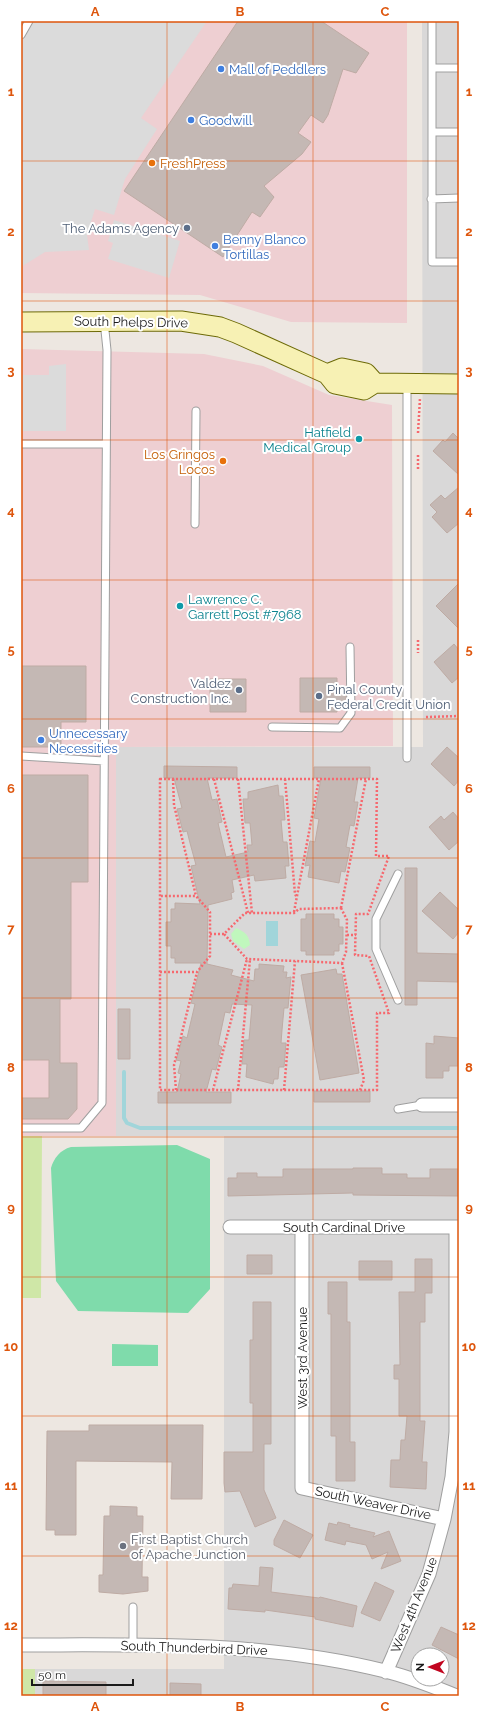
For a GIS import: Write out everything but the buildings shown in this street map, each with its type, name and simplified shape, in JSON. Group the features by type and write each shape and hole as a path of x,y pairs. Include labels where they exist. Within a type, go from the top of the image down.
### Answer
{"street":[{"name":"South Phelps Drive","path":"21,322 180,321 220,327 327,374 335,384 350,388 364,390 375,383 459,384"},
{"path":"422,1105 459,1105"},
{"name":"South Cardinal Drive","path":"230,1227 457,1227"},
{"name":"West 3rd Avenue","path":"302,1227 302,1488"},
{"name":"West 4th Avenue","path":"386,1672 429,1574 444,1519 452,1477 456,1432 457,1227"},
{"name":"South Weaver Drive","path":"302,1488 444,1519"},
{"name":"South Thunderbird Drive","path":"21,1645 213,1646 264,1650 300,1655 386,1672 457,1696"}],"lane":[{"path":"21,35 29,21"},
{"path":"432,21 432,262 459,262"},
{"path":"432,68 459,68"},
{"path":"432,132 459,132"},
{"path":"431,199 459,198"},
{"path":"21,1128 81,1128 102,1103 107,350 104,321"},
{"path":"407,384 407,758"},
{"path":"195,524 196,411"},
{"path":"21,444 106,444"},
{"path":"272,727 340,728 350,713 350,647"},
{"path":"21,756 104,761"},
{"path":"398,874 376,919 376,949 398,1000"},
{"path":"398,1109 422,1105"},
{"path":"133,1607 133,1645"}],"path":[{"path":"426,717 459,716"},
{"path":"160,779 214,779 377,779 376,856 389,856 368,914 356,914 356,955 369,956 390,1013 377,1013 377,1090 160,1090 160,779"},
{"path":"173,779 174,805 196,896 210,912 210,956 197,972 174,1065 176,1090"},
{"path":"214,779 250,913"},
{"path":"238,779 250,913"},
{"path":"285,779 295,894 297,898"},
{"path":"294,913 319,779"},
{"path":"360,1090 364,1080 342,962 346,952 347,920 341,908 366,779"},
{"path":"160,896 196,896"},
{"path":"210,934 224,934 245,913 294,913 299,909 341,908"},
{"path":"224,934 248,959 342,962"},
{"path":"346,935 356,935"},
{"path":"213,1090 248,959"},
{"path":"238,1090 248,959"},
{"path":"284,1090 295,961"},
{"path":"160,972 197,972"}],"shaded area":[{"path":"21,21 407,21 407,323 291,322 200,295 21,293"},
{"path":"29,21 207,21 141,118 157,129 125,179 114,215 95,209 87,235 89,250 45,252 21,267 21,35"},
{"path":"422,21 459,21 459,1696 35,1696 35,1669 224,1669 224,1136 116,1136 116,747 423,747"},
{"path":"114,220 180,241 169,278 108,259 113,243 108,241"},
{"path":"21,349 204,354 263,366 329,395 392,405 393,746 116,747 116,1136 21,1136"},
{"path":"66,364 66,431 21,431 21,375 49,375 49,366"}],"green space":[{"path":"236,928 248,936 250,945 244,949 233,941 231,934"},
{"path":"21,1136 42,1136 41,1298 21,1298"},
{"path":"177,1145 210,1159 210,1289 188,1313 78,1311 56,1281 51,1168 54,1161 61,1152 71,1147"},
{"path":"112,1344 158,1345 158,1366 112,1366"},
{"path":"21,1669 35,1669 35,1696 21,1696"}],"water":[{"path":"266,921 278,921 278,946 266,946"}],"waterway":[{"path":"124,1072 124,1118 127,1123 140,1128 459,1128"}],"place":[{"name":"Mall of Peddlers","path":"221,69"},
{"name":"Goodwill","path":"191,120"},
{"name":"FreshPress","path":"152,163"},
{"name":"The Adams Agency","path":"187,228"},
{"name":"Benny Blanco Tortillas","path":"215,246"},
{"name":"Hatfield Medical Group","path":"359,439"},
{"name":"Los Gringos Locos","path":"223,461"},
{"name":"Lawrence C. Garrett Post #7968","path":"180,606"},
{"name":"Valdez Construction Inc.","path":"239,690"},
{"name":"Pinal County Federal Credit Union","path":"319,696"},
{"name":"Unnecessary Necessities","path":"41,740"},
{"name":"First Baptist Church of Apache Junction","path":"123,1546"}]}
